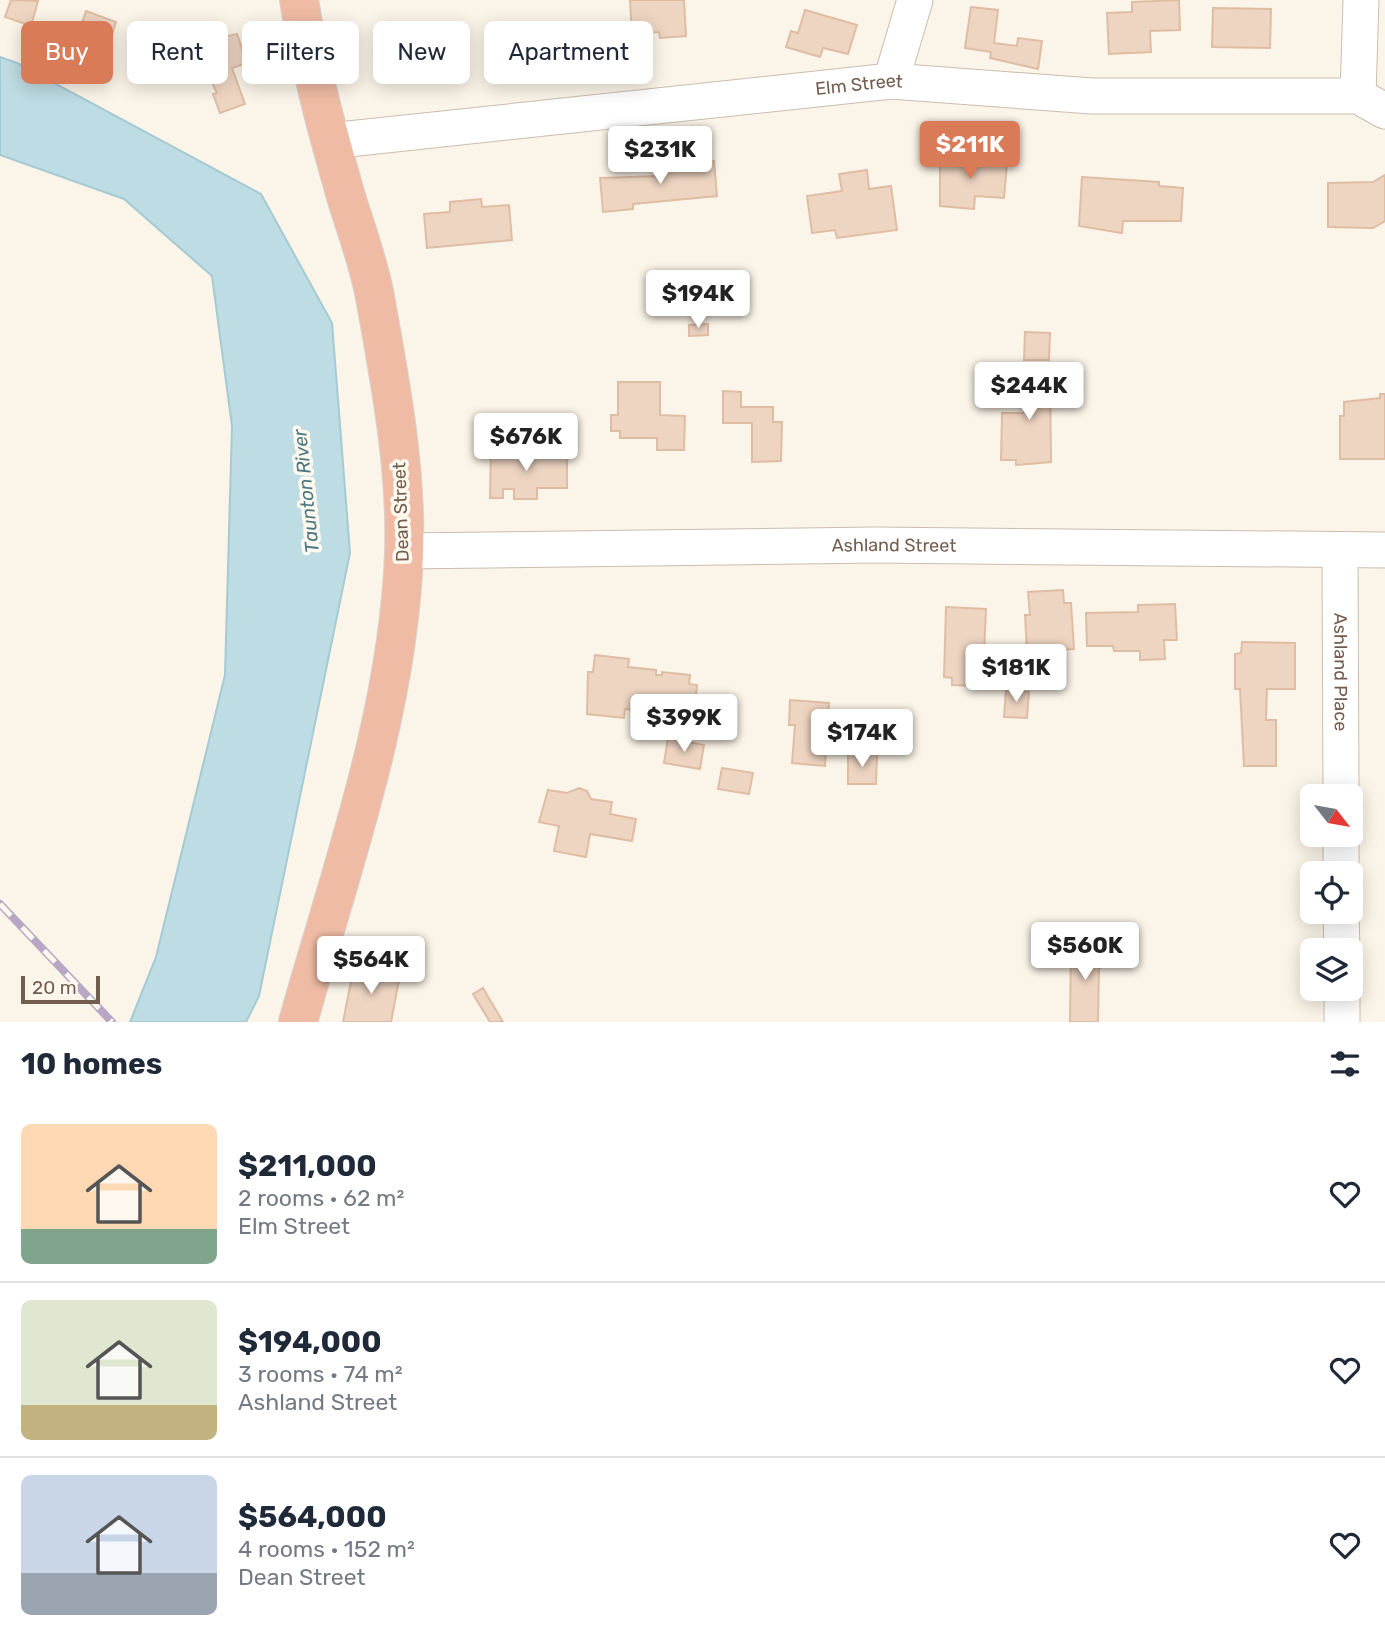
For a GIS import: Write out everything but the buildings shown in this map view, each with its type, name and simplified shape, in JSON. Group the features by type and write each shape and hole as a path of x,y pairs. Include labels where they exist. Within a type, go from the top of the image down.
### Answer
{"highway":[{"name":"Dean Street","path":"298,1022 370,766 389,685 398,634 404,551 398,445 374,293 330,141 299,0"}],"street":[{"path":"891,81 915,0"},
{"path":"1361,0 1371,103"},
{"name":"Elm Street","path":"330,141 891,81 1092,96 1371,103"},
{"name":"Ashland Street","path":"404,551 875,545 1385,550"},
{"name":"Ashland Place","path":"1340,550 1341,784"},
{"path":"1342,1001 1342,1022"}],"water":[{"name":"Taunton River","path":"0,57 21,65 21,84 56,84 261,194 332,323 350,553 259,996 246,1022 130,1022 156,957 225,675 232,426 212,276 124,199 0,155"}],"railway":[{"path":"0,904 112,1022"}]}
